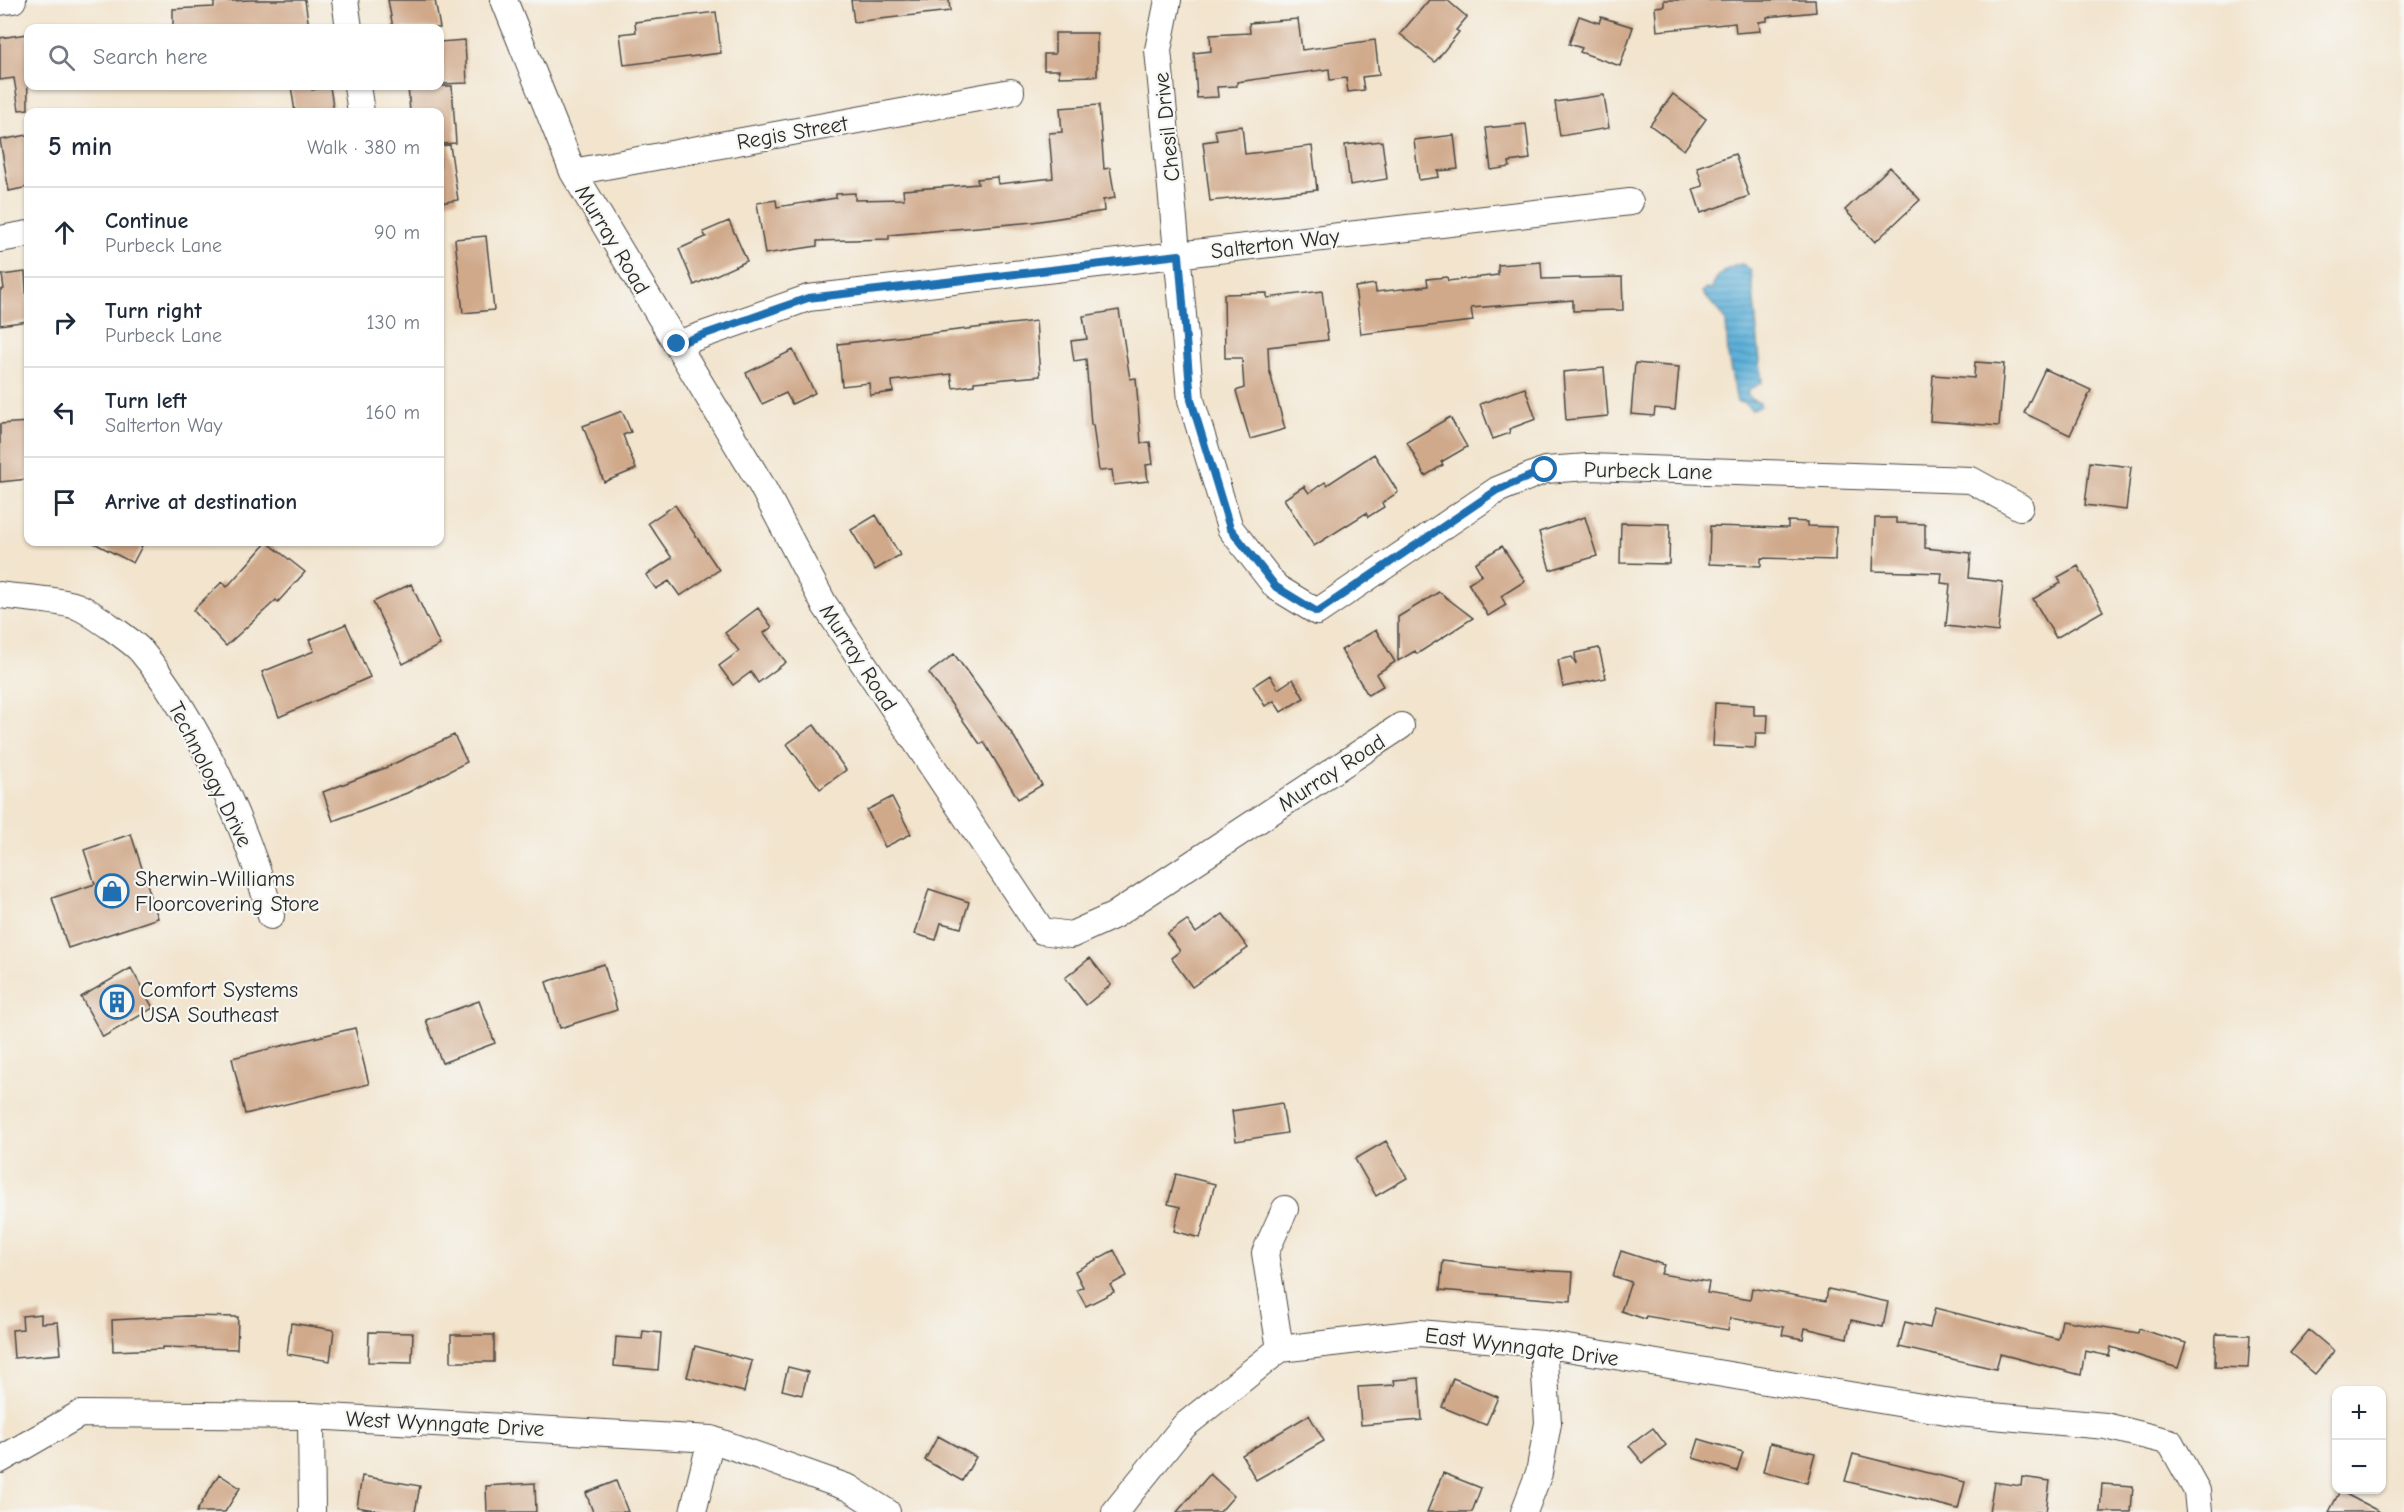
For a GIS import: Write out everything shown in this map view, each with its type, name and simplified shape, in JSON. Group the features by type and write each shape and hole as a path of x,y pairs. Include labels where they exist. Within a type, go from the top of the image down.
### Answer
{"street":[{"path":"0,2 13,0"},
{"path":"345,0 348,24"},
{"name":"Murray Road","path":"504,0 573,172 762,486 824,604 1012,890 1042,931 1071,935 1113,916 1401,726"},
{"name":"Chesil Drive","path":"1168,0 1158,50 1179,255"},
{"path":"358,90 361,108"},
{"name":"Regis Street","path":"573,172 1011,92"},
{"name":"Salterton Way","path":"677,344 808,298 1630,202"},
{"path":"0,239 24,235"},
{"name":"Purbeck Lane","path":"1179,255 1191,400 1230,528 1276,587 1317,612 1497,490 1545,470 1588,467 1971,480 2020,507"},
{"name":"Technology Drive","path":"0,595 80,607 139,649 185,715 232,807 260,875 271,916"},
{"path":"1116,1512 1184,1426 1280,1349 1265,1253 1285,1209"},
{"name":"East Wynngate Drive","path":"1280,1349 1419,1333 1543,1344 1958,1413 2106,1426 2169,1442 2197,1491 2199,1512"},
{"path":"1524,1512 1539,1473 1548,1423 1543,1344"},
{"name":"West Wynngate Drive","path":"0,1460 80,1414 311,1416 711,1439 849,1488 886,1512"},
{"path":"311,1416 312,1512"},
{"path":"693,1512 711,1439"}],"water":[{"path":"1742,264 1751,270 1762,382 1747,392 1750,399 1760,403 1760,406 1752,410 1744,403 1737,402 1728,356 1726,320 1702,292 1706,289 1712,290 1722,272"}],"building":[{"path":"305,0 308,24 173,24 173,9 214,7 214,2"},
{"path":"388,0 435,0 439,24 392,24"},
{"path":"851,0 949,0 950,11 854,22"},
{"path":"1429,0 1447,0 1467,17 1456,30 1459,32 1435,62 1400,34"},
{"path":"1664,0 1815,0 1816,12 1767,17 1767,21 1759,22 1760,31 1736,33 1735,23 1657,31 1655,7 1664,6"},
{"path":"716,12 721,53 624,65 620,34 636,32 635,22"},
{"path":"1579,16 1599,23 1601,17 1633,27 1620,66 1580,52 1582,48 1569,44"},
{"path":"1298,19 1302,50 1375,40 1379,75 1362,77 1364,90 1348,92 1346,78 1330,80 1329,69 1237,82 1237,86 1217,87 1218,97 1197,98 1194,53 1211,51 1210,35 1250,33 1249,23"},
{"path":"1055,33 1097,33 1097,76 1059,77 1059,70 1044,70 1044,54 1055,54"},
{"path":"24,34 24,90 28,90 28,108 19,110 14,78 0,80 0,38"},
{"path":"465,40 467,83 444,84 444,42"},
{"path":"444,86 452,86 456,143 444,144 444,108 410,108 408,90 444,90"},
{"path":"292,90 330,90 333,108 294,108"},
{"path":"1673,94 1706,119 1684,150 1650,125"},
{"path":"1604,95 1609,128 1560,136 1555,102"},
{"path":"1099,105 1104,169 1110,168 1115,198 1103,200 1104,211 1033,222 889,235 889,239 817,241 817,246 765,254 757,203 776,200 777,207 836,198 836,194 855,193 855,200 904,199 903,190 978,184 977,179 997,177 998,184 1053,178 1049,133 1062,132 1060,108"},
{"path":"1526,124 1530,159 1509,162 1510,167 1491,170 1486,128"},
{"path":"1242,126 1245,154 1312,146 1317,190 1210,201 1203,142 1217,140 1215,130"},
{"path":"1454,135 1458,169 1438,171 1439,177 1419,180 1414,140"},
{"path":"24,136 24,188 9,191 0,140"},
{"path":"1382,141 1387,179 1350,185 1345,145"},
{"path":"450,145 458,200 444,202 444,146"},
{"path":"1735,154 1749,196 1701,213 1693,189 1703,186 1697,167"},
{"path":"1890,167 1920,200 1875,242 1845,210"},
{"path":"729,221 747,261 694,285 679,249 706,237 703,232"},
{"path":"486,236 494,310 463,313 455,239"},
{"path":"1541,262 1542,279 1622,277 1623,310 1573,311 1573,300 1471,308 1473,321 1361,334 1355,287 1375,284 1376,292 1428,286 1427,279 1447,277 1448,281 1498,275 1498,265"},
{"path":"24,272 24,322 0,325 0,290 4,289 2,275"},
{"path":"1322,291 1328,340 1268,347 1269,369 1285,429 1250,439 1236,391 1244,388 1242,358 1225,358 1224,294 1267,293 1267,298"},
{"path":"1119,310 1130,379 1136,378 1141,443 1150,442 1153,464 1146,465 1148,481 1114,485 1112,470 1099,471 1093,425 1091,425 1086,359 1074,361 1071,341 1087,339 1083,316"},
{"path":"1036,321 1040,376 974,382 974,385 953,388 951,374 892,381 893,392 870,395 869,383 842,386 838,344"},
{"path":"793,350 815,393 792,404 786,393 762,404 746,373"},
{"path":"1975,362 2004,364 1999,426 1930,421 1933,375 1974,378"},
{"path":"1635,363 1679,367 1675,410 1655,408 1654,416 1631,414"},
{"path":"1604,368 1608,416 1566,420 1563,372"},
{"path":"2045,369 2091,390 2070,435 2024,413"},
{"path":"1525,388 1536,419 1509,429 1510,433 1493,439 1480,404"},
{"path":"622,411 631,432 623,435 636,469 604,482 583,426"},
{"path":"1450,417 1467,447 1441,462 1443,465 1425,476 1407,442"},
{"path":"24,422 24,479 0,482 0,424"},
{"path":"1374,454 1398,492 1382,503 1384,507 1368,517 1366,513 1314,546 1284,499 1304,486 1309,493 1325,482 1327,485"},
{"path":"2090,462 2131,467 2126,510 2085,505"},
{"path":"675,505 719,570 680,596 669,581 656,589 646,575 672,558 648,523"},
{"path":"876,515 900,555 875,570 851,530"},
{"path":"1585,517 1597,556 1550,570 1539,532"},
{"path":"1875,518 1896,518 1896,523 1925,524 1925,548 1971,553 1969,578 2003,582 1998,632 1946,626 1950,584 1941,583 1942,573 1873,571"},
{"path":"1788,521 1807,522 1807,526 1836,527 1835,560 1761,558 1761,566 1709,564 1710,526 1788,528"},
{"path":"1621,523 1670,524 1669,564 1620,563"},
{"path":"100,546 142,546 133,563"},
{"path":"263,546 272,546 305,572 278,602 276,600 226,646 193,610 222,582 227,587"},
{"path":"1502,546 1525,581 1501,596 1506,605 1488,616 1468,583 1482,575 1475,563"},
{"path":"2078,566 2103,611 2056,638 2033,599 2061,583 2058,577"},
{"path":"411,584 440,645 403,664 373,602"},
{"path":"1439,592 1473,618 1417,654 1415,651 1398,661 1398,617"},
{"path":"758,608 772,627 764,633 786,662 758,683 751,672 733,685 719,666 739,651 725,633"},
{"path":"346,624 370,677 279,717 262,672 314,651 309,640"},
{"path":"1376,630 1395,662 1376,674 1383,686 1368,695 1341,650"},
{"path":"1599,648 1606,678 1563,687 1558,660 1572,657 1576,664 1575,653"},
{"path":"954,654 1013,735 1042,785 1018,799 984,742 980,744 929,673"},
{"path":"1270,675 1278,689 1293,679 1304,698 1281,712 1274,701 1265,706 1253,686"},
{"path":"1715,703 1754,705 1754,715 1768,715 1767,733 1756,733 1755,748 1713,746"},
{"path":"814,725 846,770 820,789 787,744"},
{"path":"454,735 467,762 407,793 333,821 323,792 385,768"},
{"path":"892,797 911,834 885,847 867,810"},
{"name":"Sherwin-Williams Floorcovering Store","path":"131,834 158,918 68,948 52,898 95,884 84,850"},
{"path":"929,889 969,902 961,928 941,923 936,940 915,934"},
{"path":"1223,914 1248,948 1192,987 1171,958 1180,951 1167,934 1187,920 1196,933"},
{"path":"1090,958 1111,985 1086,1005 1065,978"},
{"path":"604,964 617,1010 560,1028 546,982"},
{"name":"Comfort Systems USA Southeast","path":"131,968 153,1008 103,1037 81,997"},
{"path":"479,1001 495,1043 442,1063 426,1020"},
{"path":"355,1028 369,1084 245,1114 232,1058"},
{"path":"1282,1103 1287,1133 1236,1141 1232,1111"},
{"path":"1386,1141 1407,1178 1376,1196 1355,1159"},
{"path":"1176,1174 1215,1184 1200,1238 1174,1231 1180,1207 1168,1204"},
{"path":"1114,1250 1127,1276 1110,1285 1114,1292 1086,1306 1077,1290 1083,1287 1075,1271"},
{"path":"1621,1251 1664,1265 1661,1274 1709,1282 1707,1293 1750,1300 1752,1288 1826,1301 1828,1289 1888,1302 1883,1327 1851,1320 1847,1338 1805,1328 1803,1339 1782,1335 1784,1327 1730,1318 1728,1330 1646,1316 1645,1319 1621,1311 1631,1282 1613,1276"},
{"path":"1443,1261 1516,1269 1573,1272 1571,1301 1440,1290"},
{"path":"1935,1308 2058,1339 2062,1320 2138,1333 2139,1329 2186,1343 2178,1368 2111,1347 2109,1356 2085,1351 2081,1375 2000,1354 1996,1369 1899,1347 1905,1322 1930,1328"},
{"path":"41,1314 41,1323 58,1322 61,1354 14,1358 12,1330 23,1329 22,1316"},
{"path":"187,1316 238,1317 237,1349 162,1347 162,1349 113,1351 112,1320"},
{"path":"291,1323 334,1330 330,1361 287,1354"},
{"path":"2309,1330 2334,1351 2315,1374 2290,1353"},
{"path":"643,1331 661,1333 658,1370 614,1366 616,1337 642,1339"},
{"path":"369,1332 413,1333 412,1363 368,1362"},
{"path":"2216,1334 2250,1335 2248,1368 2215,1367"},
{"path":"451,1335 494,1335 494,1362 451,1362"},
{"path":"695,1346 752,1361 744,1392 687,1377"},
{"path":"788,1367 808,1372 802,1395 782,1390"},
{"path":"1419,1378 1422,1420 1361,1425 1358,1387 1395,1385 1394,1380"},
{"path":"1453,1378 1498,1397 1486,1425 1442,1407"},
{"path":"1309,1415 1324,1441 1256,1480 1242,1455"},
{"path":"1653,1428 1666,1445 1643,1463 1629,1446"},
{"path":"938,1436 976,1457 962,1481 925,1460"},
{"path":"1699,1439 1743,1452 1737,1471 1693,1458"},
{"path":"1770,1443 1815,1453 1807,1483 1763,1472"},
{"path":"1853,1454 1965,1482 1958,1509 1845,1481"},
{"path":"1443,1473 1481,1488 1472,1512 1427,1512"},
{"path":"219,1474 240,1488 225,1512 196,1512"},
{"path":"1210,1474 1234,1496 1220,1512 1177,1512"},
{"path":"362,1476 420,1486 415,1512 386,1512 357,1507"},
{"path":"2022,1477 2050,1481 2046,1512 1989,1512 1994,1482 2021,1486"},
{"path":"616,1481 628,1512 593,1512 586,1493"},
{"path":"535,1483 536,1512 487,1512 486,1486"},
{"path":"2102,1484 2133,1486 2131,1512 2100,1512"},
{"path":"2338,1494 2346,1494 2380,1512 2329,1512"}],"place":[{"name":"Sherwin-Williams Floorcovering Store","path":"112,891"},
{"name":"Comfort Systems USA Southeast","path":"117,1002"}],"route":[{"path":"677,344 808,298 1179,255 1191,400 1230,528 1276,587 1317,612 1497,490 1545,470"}]}
